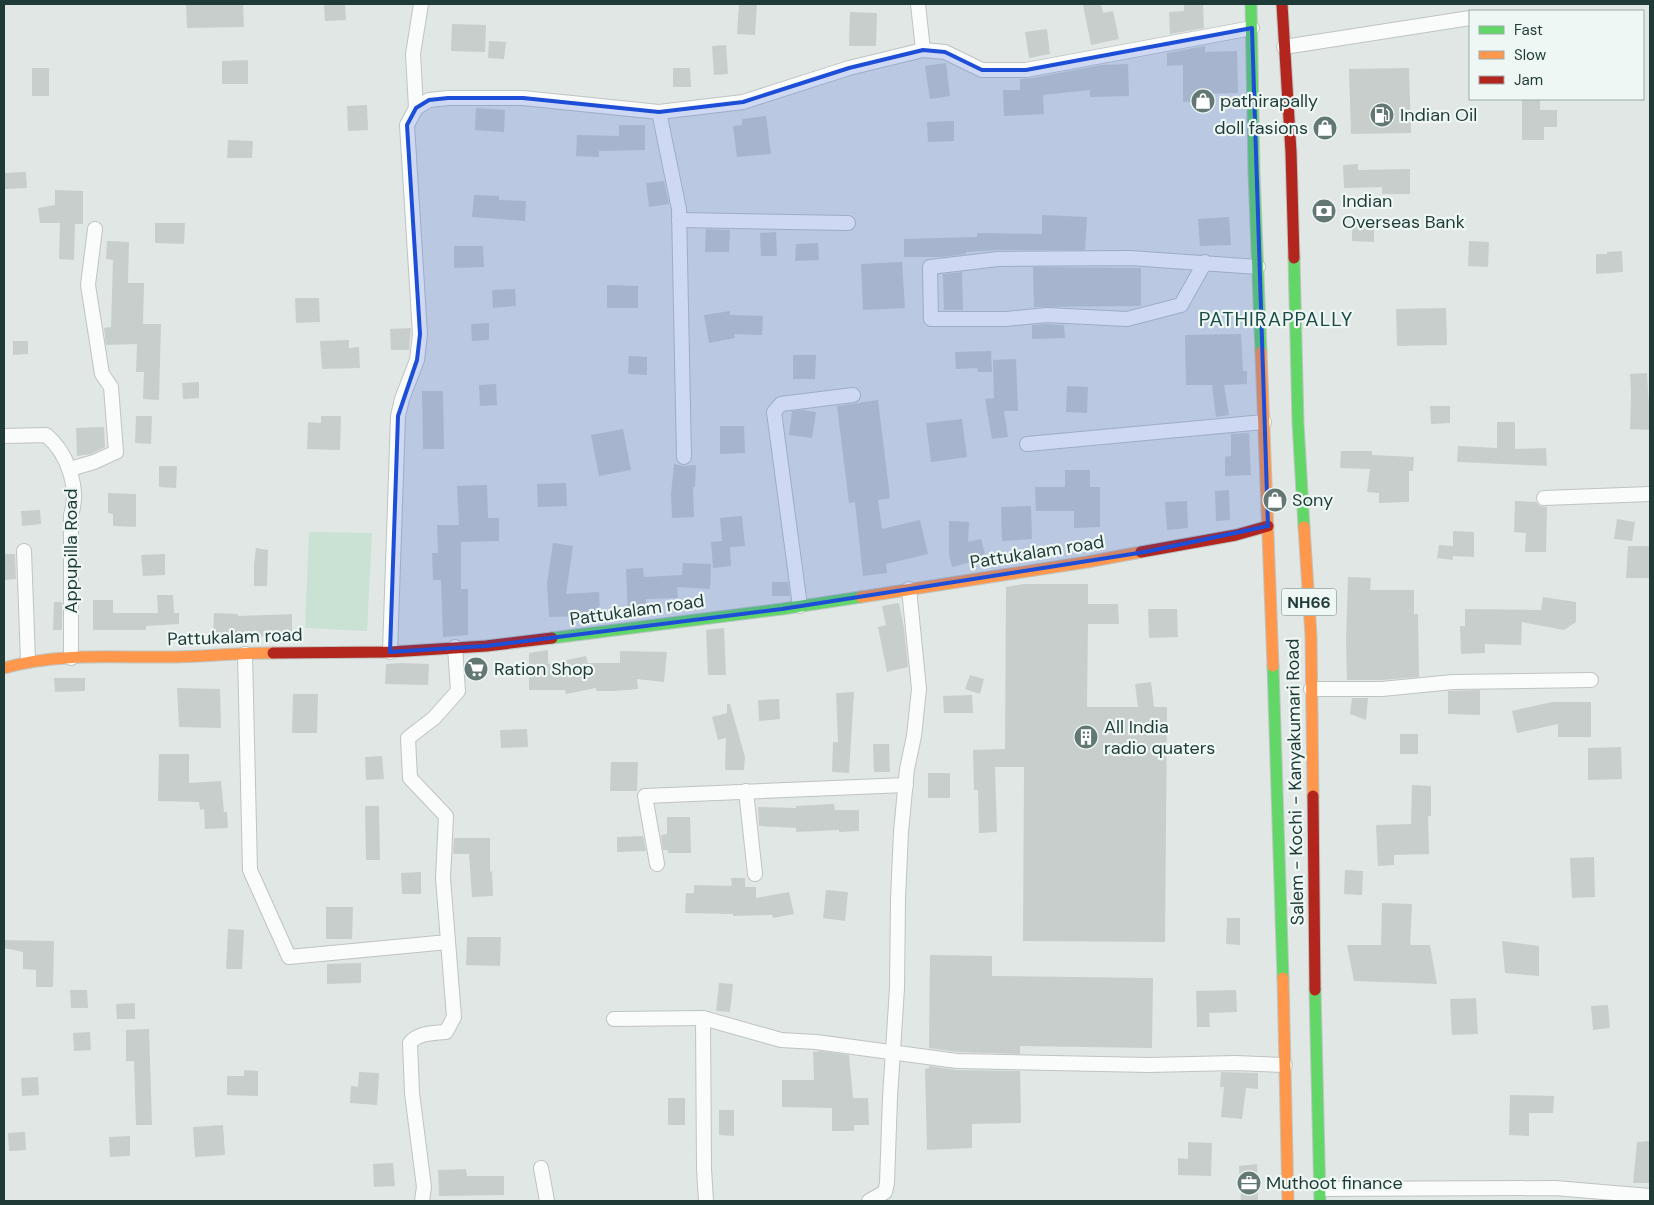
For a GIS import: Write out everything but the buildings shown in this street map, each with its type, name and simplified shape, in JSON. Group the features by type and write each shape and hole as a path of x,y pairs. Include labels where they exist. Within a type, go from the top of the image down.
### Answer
{"main road":[{"path":"1252,4 1254,172 1278,787 1288,1201"},
{"name":"Salem - Kochi - Kanyakumari Road","path":"1282,4 1291,162 1298,423 1311,636 1316,1065 1320,1195"},
{"name":"Pattukalam road","path":"4,668 28,660 88,656 174,657 390,652 486,646 800,606 1145,552 1268,526"}],"street":[{"path":"416,108 413,54 421,4"},
{"path":"918,4 922,50"},
{"path":"1284,47 1469,18"},
{"path":"390,652 398,416 402,399 418,360 420,334 407,125 416,108 429,100 448,98 523,98 660,112 743,102 849,68 922,50 945,52 982,70 1026,70 1252,28"},
{"path":"660,112 677,197 679,220 684,457"},
{"path":"679,220 848,223"},
{"path":"70,469 94,462 116,452 111,386 102,374 88,285 95,228"},
{"path":"1205,262 1181,304 1127,320 1047,315 1006,320 931,320 930,266 998,259 1130,258 1205,262 1258,266"},
{"path":"800,606 774,412 781,404 853,395"},
{"path":"1027,444 1264,422"},
{"name":"Appupilla Road","path":"4,436 46,435 56,443 70,469 75,504 71,515 71,658"},
{"path":"1544,498 1650,494"},
{"path":"24,550 28,660"},
{"path":"869,1201 884,1192 887,1183 897,988 900,861 906,785 919,689 909,589"},
{"path":"422,1201 424,1187 412,1093 410,1043 415,1037 446,1032 454,1017 443,878 446,816 410,778 408,738 434,718 458,691 455,648"},
{"path":"245,654 250,870 289,957 448,942"},
{"path":"1311,689 1382,689 1453,682 1591,680"},
{"path":"657,864 645,796 906,785"},
{"path":"746,791 755,874"},
{"path":"614,1019 703,1018 781,1040 816,1042 957,1061 1149,1065 1285,1064"},
{"path":"703,1018 706,1201"},
{"path":"541,1168 547,1201"},
{"path":"1320,1195 1555,1188 1650,1196"}],"highlighted area":[{"path":"1252,28 1268,526 1145,552 782,609 486,646 390,652 398,416 417,360 420,334 407,125 416,108 429,100 448,98 523,98 659,112 743,102 849,68 923,50 945,52 982,70 1026,70"}],"green space":[{"path":"309,532 372,533 367,631 305,628"}],"traffic: fast":[{"path":"1251,4 1254,172 1261,352"},
{"path":"1294,258 1298,423 1304,527"},
{"path":"552,638 782,609 861,597"},
{"path":"1273,666 1283,978"},
{"path":"1315,990 1320,1201"}],"traffic: slow":[{"path":"1261,352 1273,666"},
{"path":"1304,527 1311,636 1313,796"},
{"path":"861,597 1141,552"},
{"path":"4,668 25,663 67,658 174,657 273,653"},
{"path":"1283,978 1288,1201"}],"traffic: jam":[{"path":"1282,4 1291,152 1294,258"},
{"path":"1141,552 1236,535 1268,526"},
{"path":"273,653 390,652 486,646 552,638"},
{"path":"1313,796 1315,990"}],"place":[{"name":"pathirapally","path":"1203,101"},
{"name":"Indian Oil","path":"1382,115"},
{"name":"doll fasions","path":"1325,128"},
{"name":"Indian Overseas Bank","path":"1324,211"},
{"name":"Sony","path":"1275,500"},
{"name":"Ration Shop","path":"476,669"},
{"name":"All India radio quaters","path":"1086,737"},
{"name":"Muthoot finance","path":"1249,1183"}],"district":[{"name":"PATHIRAPPALLY","path":"1276,319"}]}
